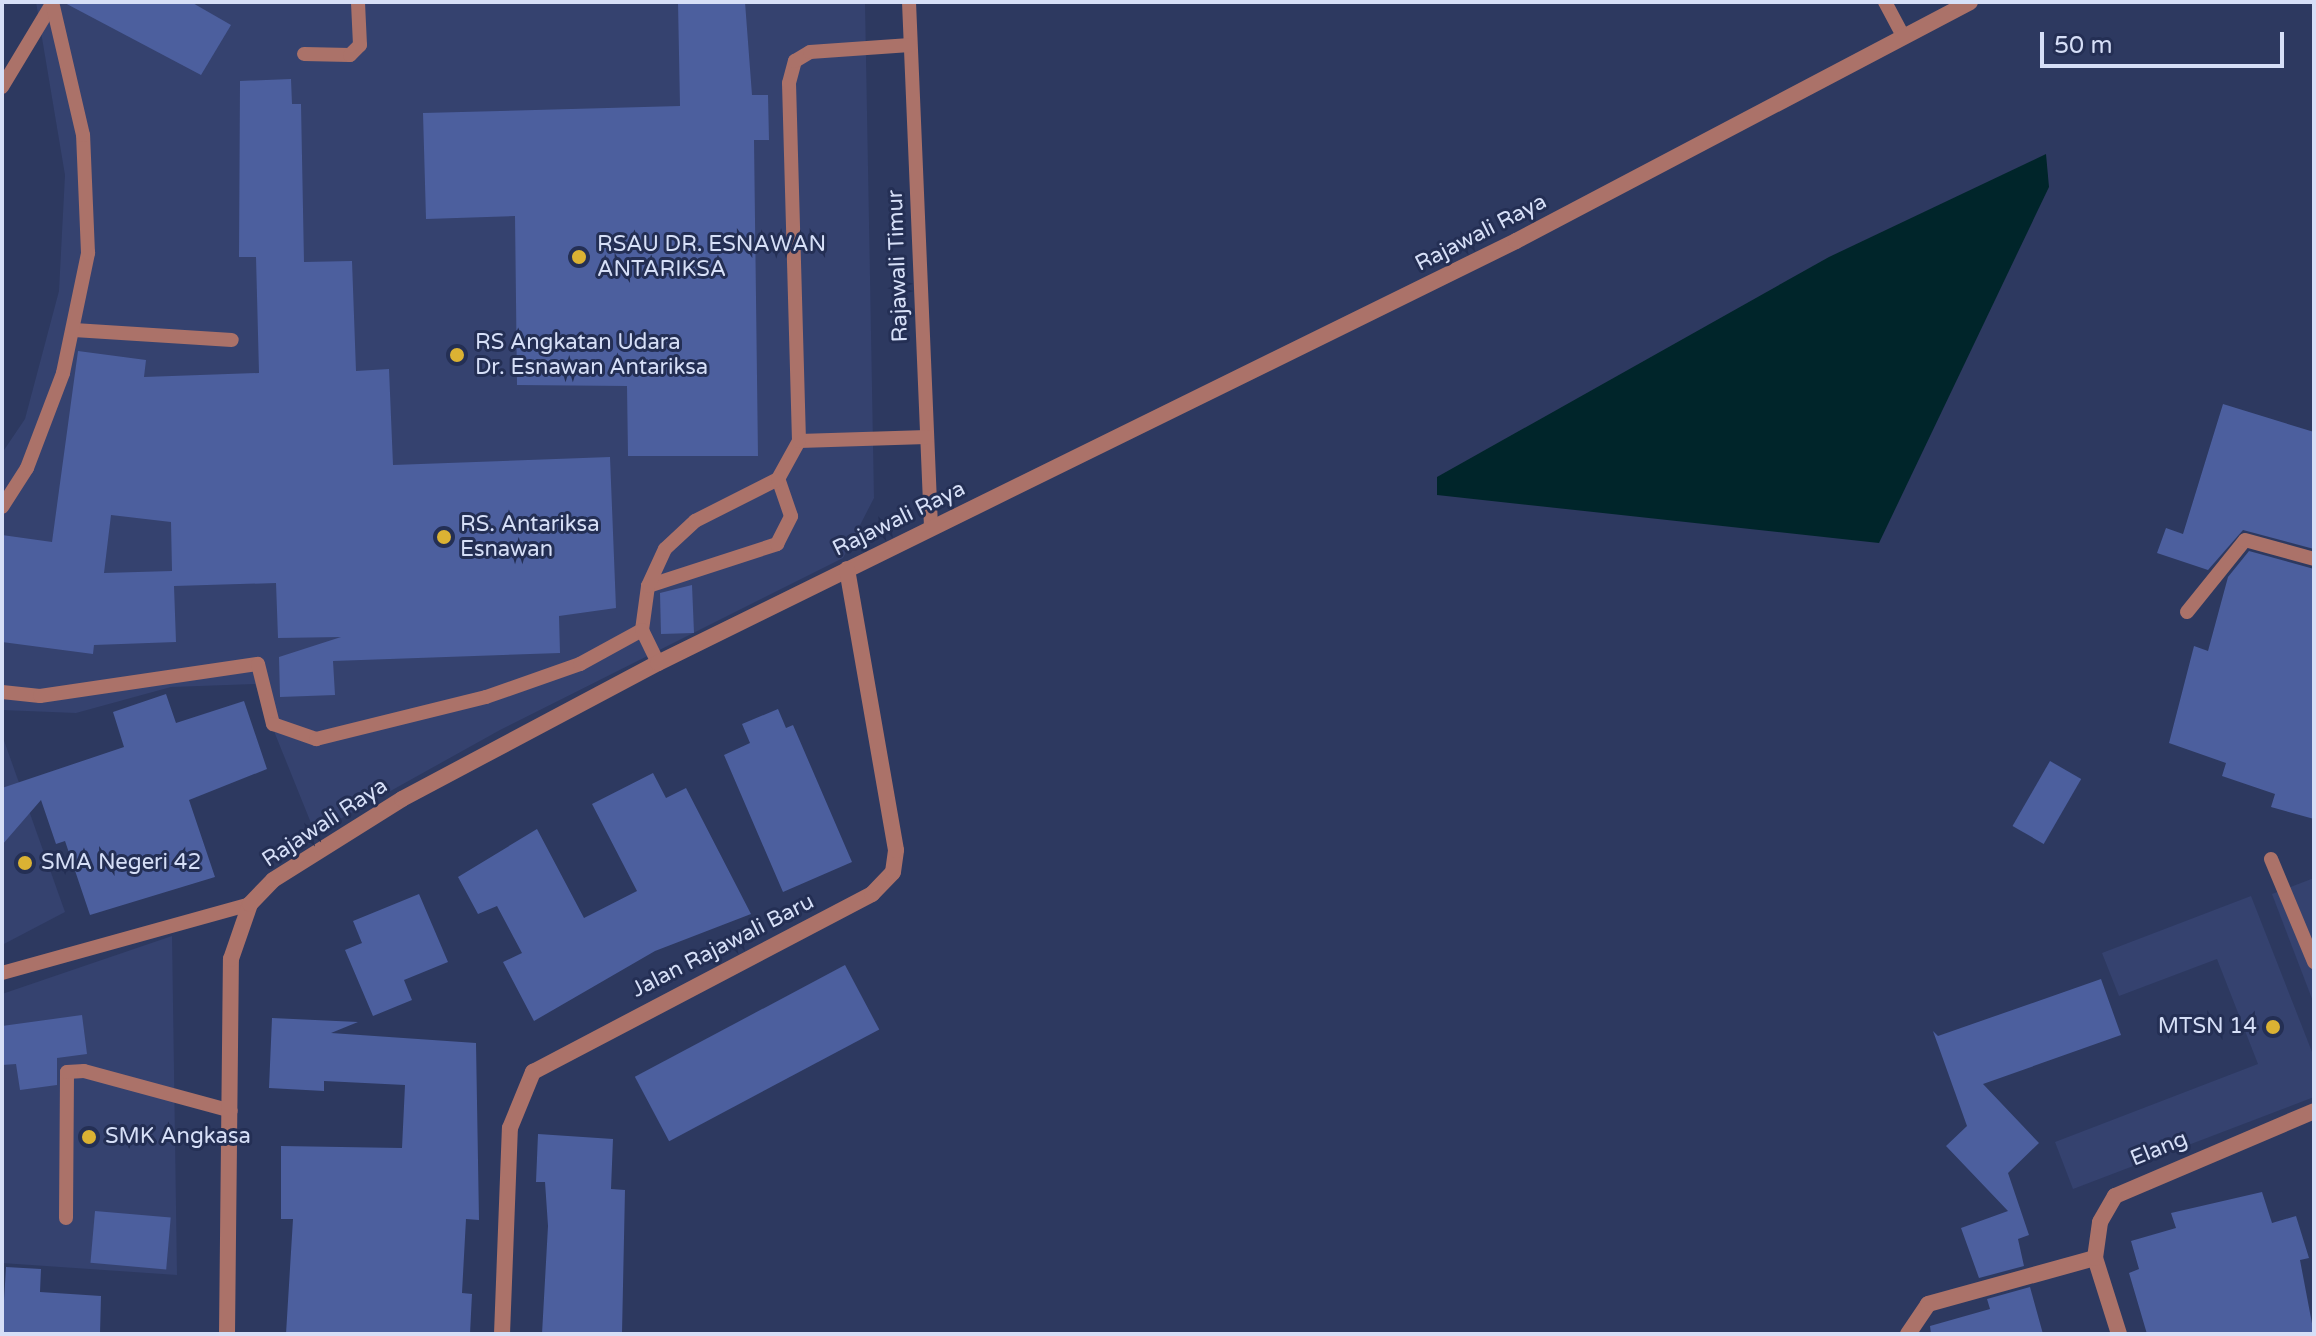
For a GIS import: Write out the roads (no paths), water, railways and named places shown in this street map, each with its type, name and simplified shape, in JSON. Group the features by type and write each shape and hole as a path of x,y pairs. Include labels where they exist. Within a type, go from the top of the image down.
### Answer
{"street":[{"name":"Rajawali Raya","path":"250,904 296,865 402,799 658,663 1516,241 1970,2"},
{"name":"Jalan Rajawali Baru","path":"502,1334 510,1128 533,1072 872,894 893,872 896,850 847,569"},
{"path":"227,1334 231,959 250,904"},
{"name":"Elang","path":"2119,1334 2095,1258 2106,1208 2127,1186 2314,1111"},
{"path":"1908,1334 1928,1304 2095,1258"}],"lane":[{"path":"304,54 350,55 360,45 358,2"},
{"name":"Rajawali Timur","path":"909,2 931,528"},
{"path":"1885,2 1903,36"},
{"path":"2,87 51,4"},
{"path":"2,507 27,468 74,330 88,253 83,135 51,4"},
{"path":"658,663 642,630 648,586 680,532 778,479 799,441 790,72 810,52 910,45"},
{"path":"74,330 232,340"},
{"path":"799,441 927,437"},
{"path":"648,586 777,544 791,516 778,479"},
{"path":"2187,612 2245,540 2314,559"},
{"path":"2,692 40,696 258,664 273,724 316,739 486,697 580,664 642,630"},
{"path":"2271,859 2314,962"},
{"path":"2,973 250,904"},
{"path":"66,1218 67,1072 84,1071 231,1111"}],"place":[{"name":"RSAU DR. ESNAWAN ANTARIKSA","path":"579,257"},
{"name":"RS Angkatan Udara Dr. Esnawan Antariksa","path":"457,355"},
{"name":"RS. Antariksa Esnawan","path":"444,537"},
{"name":"SMA Negeri 42","path":"25,863"},
{"name":"MTSN 14","path":"2273,1027"},
{"name":"SMK Angkasa","path":"89,1137"}]}
